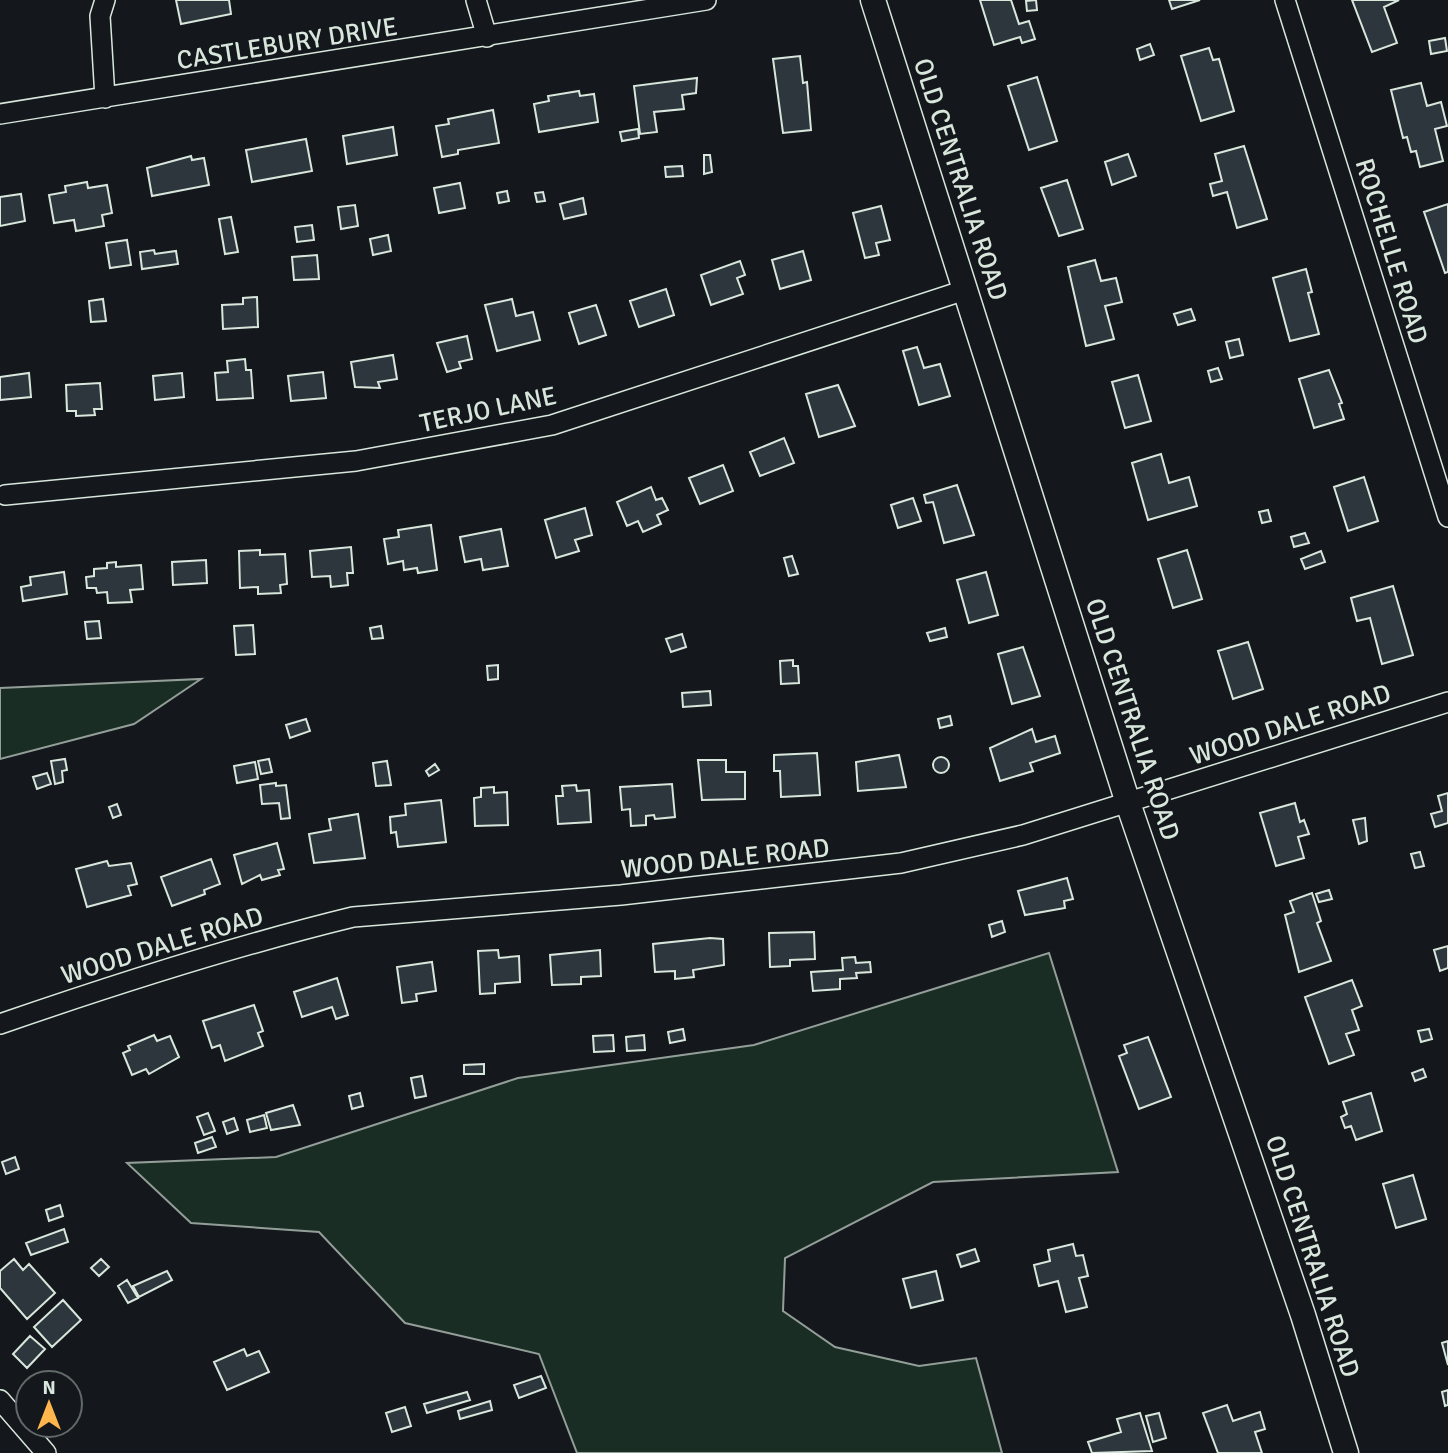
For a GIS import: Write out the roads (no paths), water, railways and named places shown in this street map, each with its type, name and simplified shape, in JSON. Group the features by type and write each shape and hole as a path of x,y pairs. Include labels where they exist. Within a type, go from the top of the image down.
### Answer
{"street":[{"path":"105,0 100,16 105,98"},
{"path":"476,0 487,37"},
{"name":"CASTLEBURY DRIVE","path":"0,114 706,0"},
{"name":"OLD CENTRALIA ROAD","path":"873,0 1128,803 1298,1301 1346,1453"},
{"name":"ROCHELLE ROAD","path":"1285,0 1448,517"},
{"name":"TERJO LANE","path":"5,495 356,461 552,425 965,290"},
{"name":"WOOD DALE ROAD","path":"0,1024 116,985 292,932 353,917 852,871 962,851 1128,803 1448,702"},
{"path":"0,1400 46,1453"}]}
